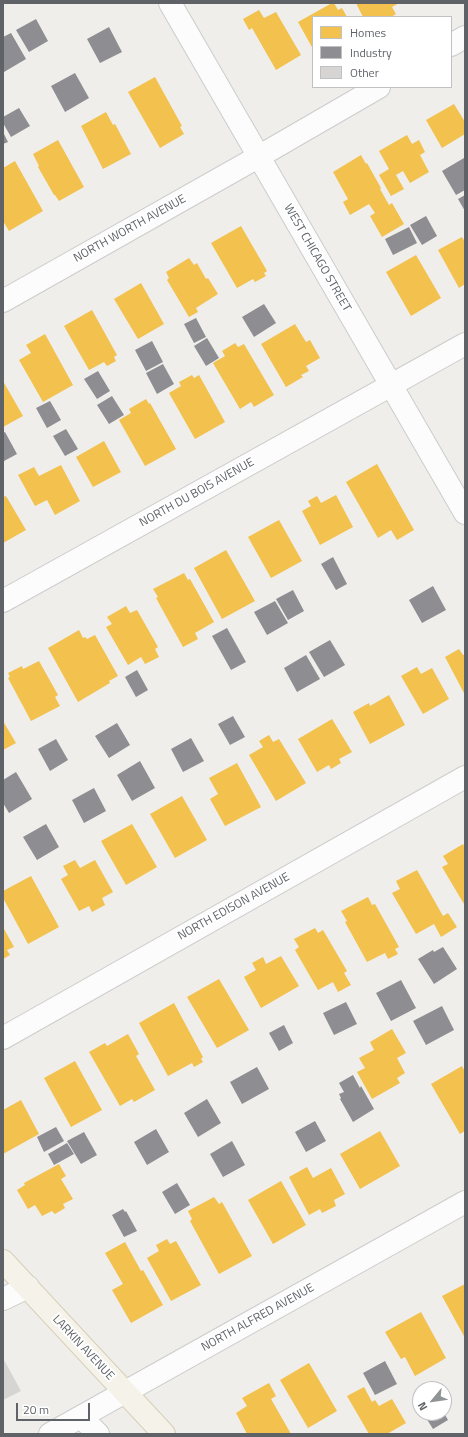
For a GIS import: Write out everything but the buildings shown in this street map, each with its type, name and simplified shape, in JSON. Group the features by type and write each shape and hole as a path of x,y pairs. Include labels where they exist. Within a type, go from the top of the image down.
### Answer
{"main road":[{"name":"LARKIN AVENUE","path":"3,1261 164,1434"}],"street":[{"name":"WEST CHICAGO STREET","path":"170,3 465,512"},
{"path":"452,44 465,37"},
{"name":"NORTH WORTH AVENUE","path":"3,301 377,88"},
{"name":"NORTH DU BOIS AVENUE","path":"3,601 465,344"},
{"name":"NORTH EDISON AVENUE","path":"3,1038 465,777"},
{"name":"NORTH ALFRED AVENUE","path":"50,1434 465,1202"},
{"path":"3,1299 28,1288"},
{"path":"81,1417 98,1434"}]}
